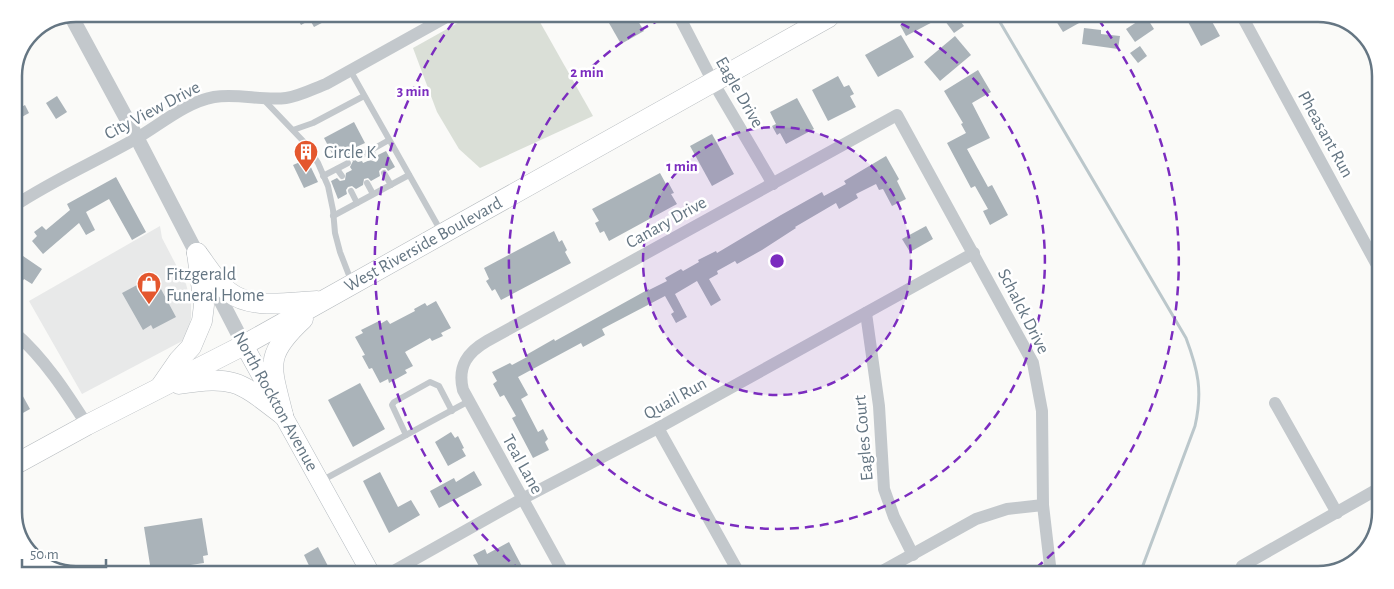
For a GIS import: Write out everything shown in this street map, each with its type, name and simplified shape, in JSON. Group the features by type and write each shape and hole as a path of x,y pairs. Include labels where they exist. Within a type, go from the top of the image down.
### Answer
{"main road":[{"name":"West Riverside Boulevard","path":"23,460 244,344 818,22"},
{"path":"197,252 231,294 245,300 262,303 322,301"},
{"path":"160,388 179,360 191,347 202,321 204,306 197,252"},
{"path":"283,415 272,372 273,358 280,344 322,301"},
{"name":"North Rockton Avenue","path":"244,344 367,566"},
{"path":"160,388 207,380 226,380 244,386 283,415"}],"street":[{"name":"North Rockton Avenue","path":"74,22 244,344"},
{"name":"City View Drive","path":"23,201 137,138 192,105 213,97 288,98 305,93 437,22"},
{"name":"Eagle Drive","path":"681,22 713,82 773,184"},
{"name":"Pheasant Run","path":"1245,22 1371,255"},
{"name":"Canary Drive","path":"463,370 467,357 479,346 897,115"},
{"name":"Schalck Drive","path":"897,115 1033,363 1042,411 1043,505 1050,566"},
{"name":"Quail Run","path":"403,566 522,499 658,428 974,253"},
{"name":"Eagles Court","path":"866,313 879,406 884,489 894,518 913,555"},
{"path":"23,341 36,353 87,425"},
{"name":"Teal Lane","path":"463,370 462,386 469,402 560,566"},
{"path":"1274,403 1337,512"},
{"path":"658,428 735,566"},
{"path":"1252,566 1372,492"},
{"path":"892,566 976,519 1007,510 1043,505"}],"lane":[{"path":"350,70 442,234"},
{"path":"293,130 313,123 364,96"},
{"path":"262,98 305,143 318,163 328,186 335,233 352,284"},
{"path":"359,157 389,140"},
{"path":"371,150 374,157"},
{"path":"323,176 348,163"},
{"path":"337,169 342,176"},
{"path":"384,173 391,184"},
{"path":"333,216 409,175"},
{"path":"366,183 373,194"},
{"path":"351,191 357,203"},
{"path":"406,435 392,405 394,402 430,382 439,386 452,411"},
{"path":"320,482 469,402"}],"shaded area":[{"path":"459,22 540,22 593,116 480,168 459,149 437,112 413,48"},
{"path":"160,226 162,238 186,284 191,303 191,318 186,339 82,394 29,301"}],"building":[{"path":"311,22 324,22 314,27"},
{"path":"608,22 639,22 644,31 621,44"},
{"path":"906,22 933,22 906,36 900,25"},
{"path":"946,22 961,22 964,26 954,33"},
{"path":"1057,22 1081,22 1063,32"},
{"path":"1137,22 1150,22 1154,29 1135,42 1126,29"},
{"path":"1188,22 1212,22 1220,36 1201,46"},
{"path":"1084,28 1101,30 1101,34 1120,36 1118,49 1082,44"},
{"path":"901,35 914,57 878,77 865,55"},
{"path":"955,36 971,55 940,81 924,62"},
{"path":"1140,46 1147,56 1138,63 1130,53"},
{"path":"978,70 991,92 972,103 990,138 967,149 988,187 992,185 1008,215 990,225 983,211 988,209 975,186 971,188 947,143 966,133 961,124 963,123 944,91"},
{"path":"838,76 844,87 849,85 854,94 850,96 856,107 828,121 812,90"},
{"path":"57,96 67,112 56,119 46,103"},
{"path":"797,98 814,129 786,144 780,133 777,135 772,126 776,124 770,112"},
{"path":"25,105 29,113 23,116 23,106"},
{"path":"354,122 365,143 354,148 357,153 354,156 355,160 358,162 362,161 363,163 370,160 376,162 378,155 386,151 395,167 388,171 386,168 382,168 379,171 380,176 371,181 368,178 364,179 363,185 356,189 352,186 348,187 346,190 347,194 338,199 331,181 337,178 340,181 345,180 346,173 352,170 350,167 353,161 346,159 343,154 335,159 324,138"},
{"path":"712,134 734,174 712,186 690,146"},
{"path":"886,156 899,179 897,181 906,199 892,206 883,189 879,190 876,184 856,194 858,198 839,209 836,203 795,227 762,250 737,264 735,261 717,271 718,274 709,279 721,300 711,306 697,281 675,294 687,317 676,323 671,314 674,312 665,296 602,329 605,335 583,347 581,343 518,377 528,395 521,399 538,432 543,429 548,439 545,442 549,450 533,458 512,418 516,416 504,395 500,397 493,384 497,381 492,372 510,363 512,365 554,339 555,341 667,281 665,278 681,269 683,271 699,262 698,260 716,251 717,253 822,192 824,196 846,184 844,181"},
{"name":"Circle K","path":"307,159 318,182 304,188 293,165"},
{"path":"660,173 666,184 668,182 674,193 671,194 677,204 609,241 604,231 600,233 595,223 599,221 592,209"},
{"path":"116,177 146,232 132,240 109,199 86,212 95,230 86,235 79,223 43,254 32,241 37,236 34,232 42,226 46,230 70,210 67,204"},
{"path":"926,226 933,239 910,252 902,239"},
{"path":"554,231 559,242 562,240 567,250 565,252 571,263 501,300 495,289 492,291 486,281 489,279 484,268"},
{"path":"23,256 42,269 32,284 24,279 23,280"},
{"name":"Fitzgerald Funeral Home","path":"154,276 176,317 153,329 151,325 143,330 122,293"},
{"path":"436,301 451,328 441,333 443,336 432,341 430,338 405,352 413,366 405,370 407,373 389,383 388,379 380,383 372,368 369,369 362,356 365,355 355,337 363,333 361,330 379,321 380,324 387,320 390,324 415,311 414,309 425,303 427,306"},
{"path":"360,383 385,429 353,447 328,400"},
{"path":"23,396 30,409 23,413"},
{"path":"451,432 455,438 458,436 466,456 448,466 435,442"},
{"path":"474,471 482,485 439,508 430,491 454,478 456,482"},
{"path":"380,472 398,507 411,500 420,515 389,533 363,481"},
{"path":"202,518 208,555 203,556 204,563 184,566 150,566 144,527"},
{"path":"509,542 522,566 479,566 473,555 485,549 487,554"},
{"path":"318,547 328,566 309,566 304,555"}],"waterway":[{"path":"1000,22 1186,338 1194,360 1199,391 1195,426 1143,566"}],"place":[{"name":"Circle K","path":"306,173"},
{"name":"Fitzgerald Funeral Home","path":"149,305"}]}
